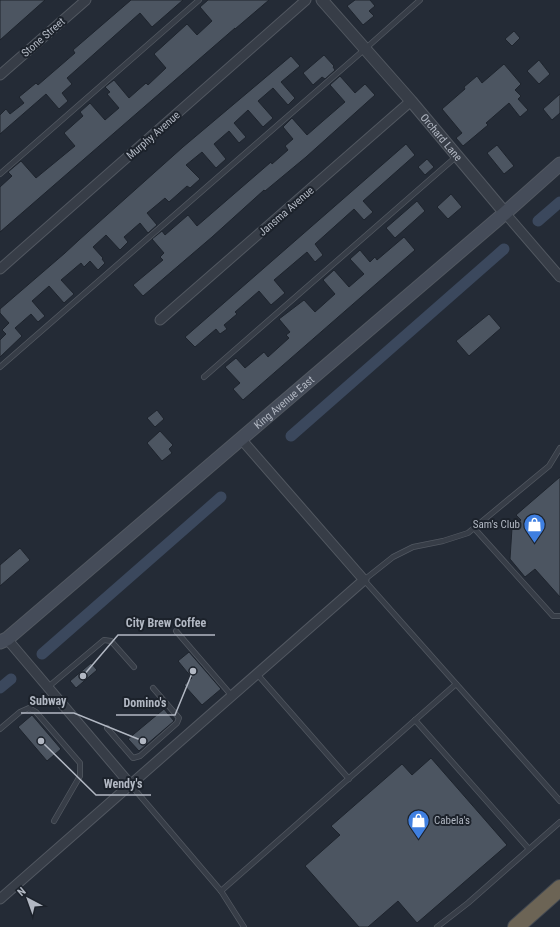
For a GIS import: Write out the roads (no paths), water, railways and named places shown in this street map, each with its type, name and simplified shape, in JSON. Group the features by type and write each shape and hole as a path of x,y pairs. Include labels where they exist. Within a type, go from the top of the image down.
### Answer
{"highway":[{"path":"516,927 560,888"}],"main road":[{"name":"King Avenue East","path":"2,641 241,439 505,213 560,164"}],"street":[{"name":"Stone Street","path":"0,75 86,0"},
{"name":"Murphy Avenue","path":"0,269 306,0"},
{"name":"Orchard Lane","path":"322,0 411,101 560,277"},
{"name":"Jansma Avenue","path":"160,320 411,101"},
{"path":"0,899 364,580 241,439"},
{"path":"2,641 47,688 130,784"}],"lane":[{"path":"0,174 199,0"},
{"path":"0,367 366,49 420,0"},
{"path":"204,378 458,156"},
{"path":"560,448 549,466 468,533 413,547 393,557 364,580 560,801"},
{"path":"474,528 553,616 560,616"},
{"path":"176,631 232,696"},
{"path":"47,688 104,640 111,641 134,667"},
{"path":"257,674 349,779"},
{"path":"221,891 456,684"},
{"path":"107,728 133,758 140,756 177,723 179,718 153,688"},
{"path":"0,729 20,712 29,708 36,712 80,763 80,776 54,821"},
{"path":"415,720 529,849"},
{"path":"130,784 221,891 244,927"},
{"path":"437,927 468,903 560,822"}],"waterway":[{"path":"538,221 560,202"},
{"path":"291,436 504,249"},
{"path":"42,654 221,497"},
{"path":"0,688 11,679"}],"place":[{"name":"Sam's Club","path":"535,544"},
{"name":"Domino's","path":"193,671"},
{"name":"City Brew Coffee","path":"83,676"},
{"name":"Wendy's","path":"41,741"},
{"name":"Subway","path":"143,741"},
{"name":"Cabela's","path":"419,840"}]}
